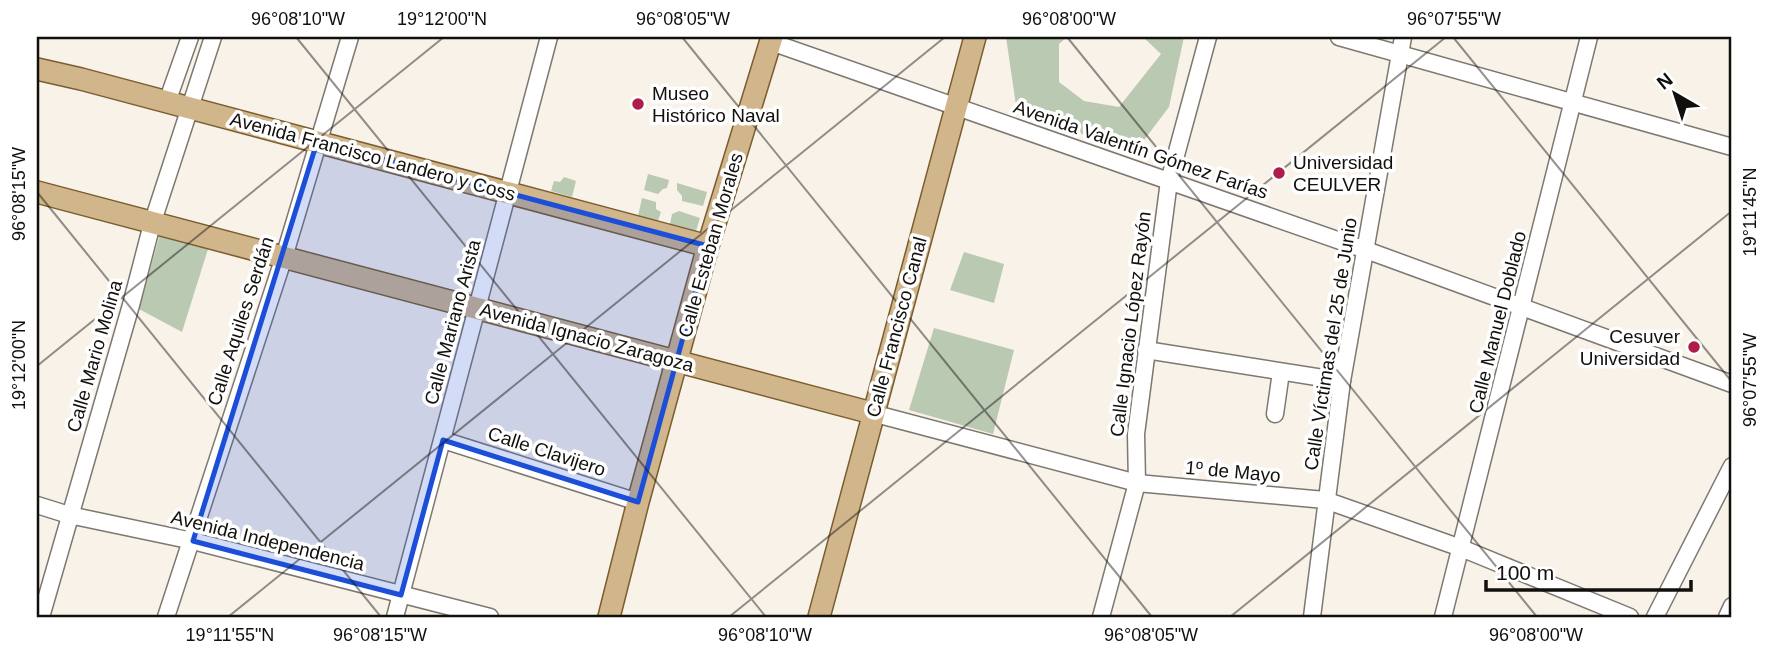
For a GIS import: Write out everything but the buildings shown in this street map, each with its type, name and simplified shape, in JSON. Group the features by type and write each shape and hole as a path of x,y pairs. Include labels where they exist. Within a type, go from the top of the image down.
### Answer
{"main road":[{"name":"Calle Francisco Canal","path":"819,617 975,37"},
{"name":"Calle Esteban Morales","path":"609,617 708,246 772,39"},
{"name":"Avenida Francisco Landero y Coss","path":"37,69 190,107 708,246"},
{"name":"Avenida Ignacio Zaragoza","path":"37,192 872,413"}],"street":[{"name":"Calle Aquiles Serdán","path":"166,617 284,257 350,37"},
{"name":"Calle Mariano Arista","path":"395,617 548,37"},
{"name":"Calle Ignacio López Rayón","path":"1101,617 1137,483 1136,434 1169,181 1208,37"},
{"path":"1339,37 1402,45 1574,102 1732,147"},
{"name":"Calle Manuel Doblado","path":"1443,617 1589,37"},
{"path":"167,102 189,39 211,43"},
{"name":"Avenida Valentín Gómez Farías","path":"772,39 1366,250 1732,384"},
{"name":"Calle Mario Molina","path":"41,617 152,224 211,43"},
{"name":"Calle Víctimas del 25 de Junio","path":"1312,617 1342,381 1402,45"},
{"path":"1146,349 1342,381"},
{"path":"1275,414 1281,372"},
{"name":"Avenida Ignacio Zaragoza","path":"872,413 1137,483"},
{"name":"Calle Clavijero","path":"443,440 638,502"},
{"path":"1656,617 1732,468"},
{"name":"1º de Mayo","path":"1137,483 1325,500 1461,548 1629,617"},
{"name":"Avenida Independencia","path":"37,505 69,515 192,541 490,617"},
{"path":"1727,617 1732,606"}],"highlighted area":[{"path":"317,142 708,246 638,502 443,440 401,595 193,541"}],"green space":[{"path":"1006,37 1067,37 1059,44 1059,82 1084,101 1119,107 1161,54 1143,37 1184,37 1169,107 1135,152 1017,112"},
{"path":"648,174 669,180 667,188 658,194 644,190"},
{"path":"564,177 576,181 572,197 551,191 554,181 560,182"},
{"path":"677,183 707,192 703,206 682,201"},
{"path":"642,198 656,202 656,209 661,212 658,221 638,216"},
{"path":"679,211 700,218 696,231 670,224 672,214"},
{"path":"160,234 208,249 182,332 139,309"},
{"path":"964,252 1004,264 994,303 950,290"},
{"path":"934,328 1014,350 993,434 909,410"}],"place":[{"name":"Museo Histórico Naval","path":"638,104"},
{"name":"Universidad CEULVER","path":"1279,173"},
{"name":"Cesuver Universidad","path":"1694,347"}]}
